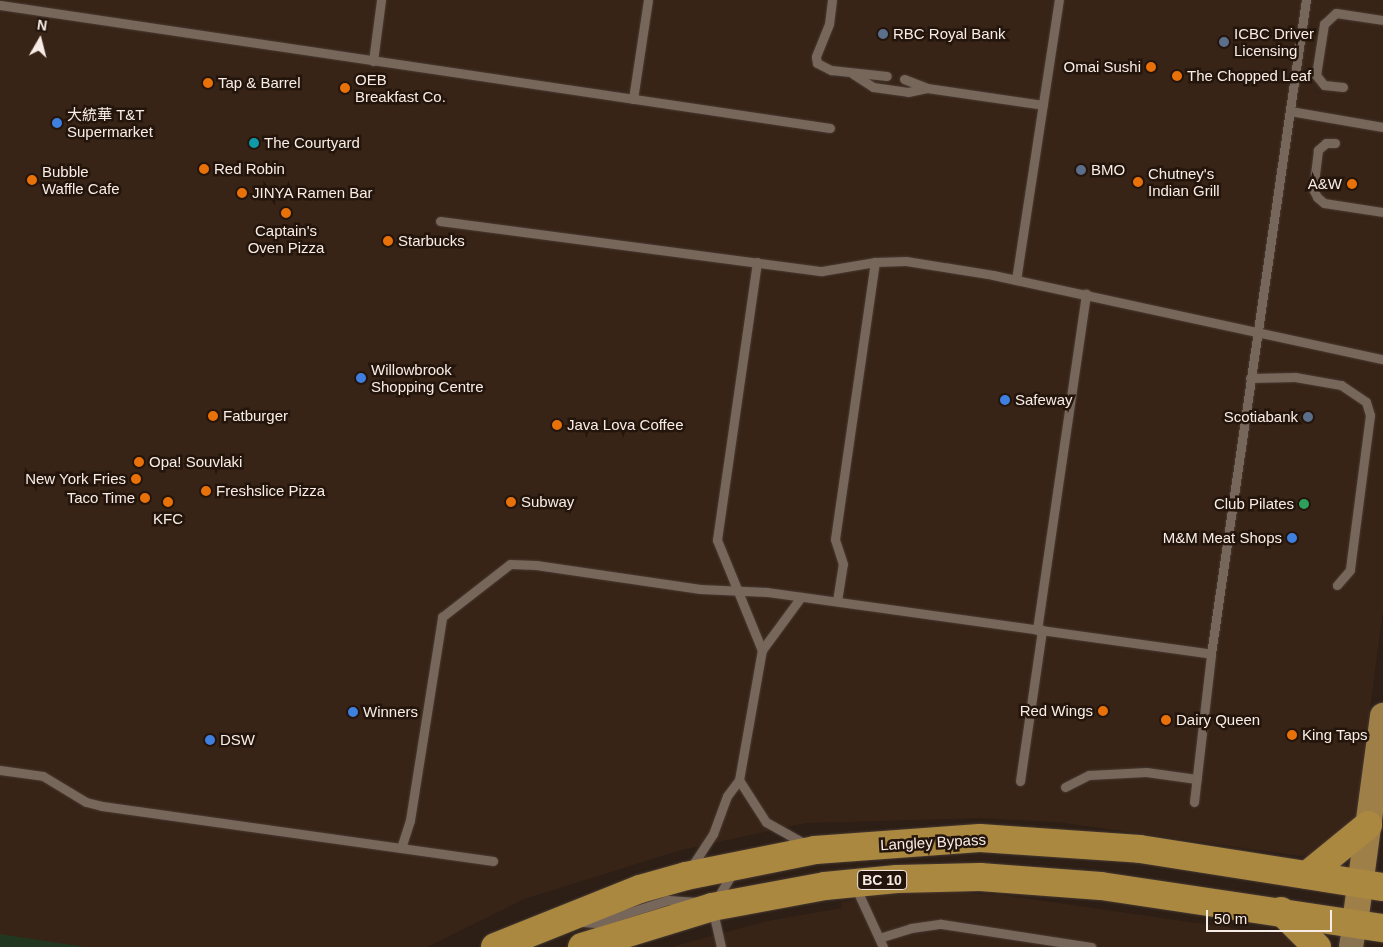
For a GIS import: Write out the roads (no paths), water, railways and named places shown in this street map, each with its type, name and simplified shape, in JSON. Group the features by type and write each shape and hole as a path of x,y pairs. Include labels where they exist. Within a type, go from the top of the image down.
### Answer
{"highway":[{"path":"1307,875 1368,825"},
{"name":"Langley Bypass","path":"495,947 640,889 738,864 815,850 980,838 1140,849 1372,885"},
{"name":"BC 10","path":"582,947 712,907 854,883 980,878 1053,882 1281,911 1353,935 1383,928"},
{"path":"1281,911 1317,947"}],"main road":[{"path":"1353,935 1372,885 1368,825 1383,716"}],"lane":[{"path":"373,60 381,0"},
{"path":"633,99 648,0"},
{"path":"832,0 829,24 816,57 817,63 831,70 853,74 887,76"},
{"path":"1016,280 1059,0"},
{"path":"1194,802 1211,654 1306,0"},
{"path":"0,5 830,128"},
{"path":"1343,87 1324,85 1319,82 1316,75 1324,24 1336,13 1383,20"},
{"path":"853,74 873,87 908,92 927,88"},
{"path":"904,79 927,88 1043,105"},
{"path":"1290,111 1383,127"},
{"path":"1335,142 1326,143 1318,150 1313,189 1317,197 1324,203 1383,212"},
{"path":"440,220 822,271 875,262 906,261 1086,294 1383,359"},
{"path":"757,262 717,540 762,650"},
{"path":"837,601 843,564 835,539 875,262"},
{"path":"1020,781 1086,294"},
{"path":"1250,378 1295,377 1341,385 1366,402 1370,415 1350,570 1337,585"},
{"path":"401,848 410,818 442,617 510,564 522,563 700,589 737,590 837,601 1211,654"},
{"path":"686,876 713,834 727,796 739,780 762,650 801,597"},
{"path":"0,770 43,776 63,790 94,804 493,861"},
{"path":"1065,787 1089,774 1146,772 1197,779"},
{"path":"739,780 766,822 815,850"},
{"path":"721,947 712,907 738,864"},
{"path":"854,883 883,947"},
{"path":"562,921 596,923 668,900 698,902 712,907"},
{"path":"879,938 911,928 941,924 1091,947"}],"place":[{"name":"RBC Royal Bank","path":"883,34"},
{"name":"ICBC Driver Licensing","path":"1224,42"},
{"name":"Omai Sushi","path":"1151,67"},
{"name":"The Chopped Leaf","path":"1177,76"},
{"name":"Tap & Barrel","path":"208,83"},
{"name":"OEB Breakfast Co.","path":"345,88"},
{"name":"大統華 T&T Supermarket","path":"57,123"},
{"name":"The Courtyard","path":"254,143"},
{"name":"Red Robin","path":"204,169"},
{"name":"BMO","path":"1081,170"},
{"name":"Bubble Waffle Cafe","path":"32,180"},
{"name":"Chutney's Indian Grill","path":"1138,182"},
{"name":"A&W","path":"1352,184"},
{"name":"JINYA Ramen Bar","path":"242,193"},
{"name":"Captain's Oven Pizza","path":"286,213"},
{"name":"Starbucks","path":"388,241"},
{"name":"Willowbrook Shopping Centre","path":"361,378"},
{"name":"Safeway","path":"1005,400"},
{"name":"Fatburger","path":"213,416"},
{"name":"Scotiabank","path":"1308,417"},
{"name":"Java Lova Coffee","path":"557,425"},
{"name":"Opa! Souvlaki","path":"139,462"},
{"name":"New York Fries","path":"136,479"},
{"name":"Freshslice Pizza","path":"206,491"},
{"name":"Taco Time","path":"145,498"},
{"name":"KFC","path":"168,502"},
{"name":"Subway","path":"511,502"},
{"name":"Club Pilates","path":"1304,504"},
{"name":"M&M Meat Shops","path":"1292,538"},
{"name":"Red Wings","path":"1103,711"},
{"name":"Winners","path":"353,712"},
{"name":"Dairy Queen","path":"1166,720"},
{"name":"King Taps","path":"1292,735"},
{"name":"DSW","path":"210,740"}]}
